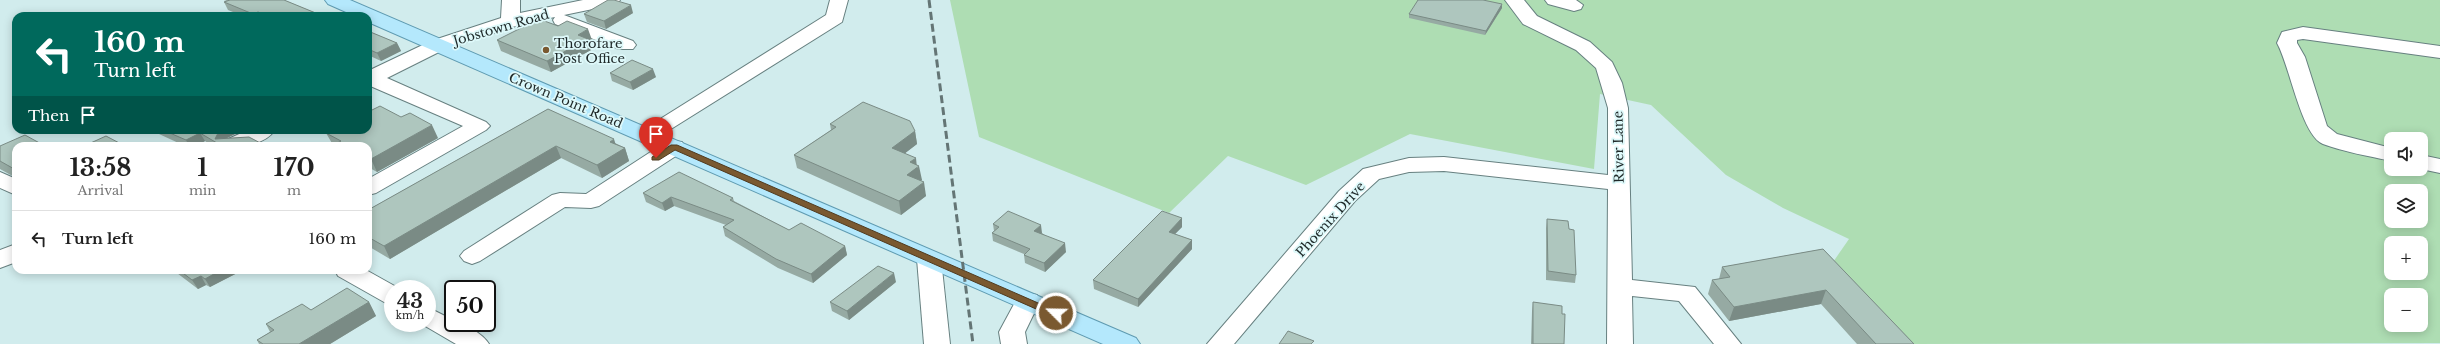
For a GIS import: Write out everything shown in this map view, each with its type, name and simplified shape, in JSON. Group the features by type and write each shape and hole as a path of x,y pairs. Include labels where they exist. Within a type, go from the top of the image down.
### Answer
{"main road":[{"name":"Crown Point Road","path":"334,0 362,12"},
{"name":"Crown Point Road","path":"372,16 1127,344"}],"street":[{"path":"510,22 511,0"},
{"path":"648,135 835,18 839,0"},
{"name":"River Lane","path":"1514,0 1530,20 1583,46 1605,66 1612,83 1618,108 1620,344"},
{"path":"1554,0 1574,5"},
{"name":"Jobstown Road","path":"372,77 438,45 510,22 601,1"},
{"path":"544,14 626,45"},
{"path":"2384,153 2329,139 2317,128 2294,57 2287,43 2289,36 2303,33 2440,52"},
{"path":"372,79 479,126 372,186"},
{"path":"240,142 256,134"},
{"path":"472,256 560,200 591,201 674,147"},
{"path":"2428,163 2440,166"},
{"name":"Phoenix Drive","path":"1220,344 1347,196 1371,174 1409,165 1444,164 1619,183"},
{"path":"0,179 12,186"},
{"path":"0,260 12,254"},
{"path":"929,259 937,344"},
{"path":"354,274 384,291"},
{"path":"1620,287 1686,293 1728,344"},
{"path":"1014,344 1012,332 1028,301"},
{"path":"436,321 476,344"}],"green space":[{"path":"950,0 2440,0 2440,343 1909,344 1831,265 1849,239 1783,208 1726,175 1651,105 1600,94 1594,169 1410,134 1306,185 1228,156 1169,213 979,137"}],"building":[{"path":"230,0 284,0 313,12 248,12 224,2"},
{"path":"608,0 614,0 631,5 604,21 584,14"},
{"path":"1418,0 1483,0 1502,4 1486,31 1409,14"},
{"path":"539,19 558,26 567,21 588,29 578,35 588,39 547,61 497,40"},
{"path":"372,33 397,43 377,53 372,51"},
{"path":"632,60 653,69 630,82 610,73"},
{"path":"863,102 910,121 915,131 892,148 916,158 910,162 919,166 907,175 924,182 899,201 794,155 836,127 830,124"},
{"path":"380,106 401,117 410,113 432,125 372,158 372,142 339,142 341,141 328,134 372,134 372,110"},
{"path":"548,109 614,139 610,142 625,148 597,165 556,146 384,246 372,239 372,208"},
{"path":"172,134 198,134 186,140"},
{"path":"202,134 218,134 215,139 249,137 258,142 215,142"},
{"path":"25,135 38,142 12,142 12,168 0,161 0,146"},
{"path":"106,136 117,142 93,142"},
{"path":"679,172 733,198 730,200 789,230 801,223 845,246 811,274 776,259 723,227 734,220 671,197 662,203 643,193"},
{"path":"1008,211 1041,225 1034,231 1065,243 1044,263 1024,255 1030,249 992,233 999,227 993,224"},
{"path":"1162,211 1182,218 1169,232 1192,240 1138,299 1093,280"},
{"path":"1547,219 1568,221 1569,229 1574,230 1576,275 1548,271"},
{"path":"1823,249 1914,344 1876,344 1826,290 1734,307 1712,280 1730,277 1722,267"},
{"path":"878,266 894,273 847,311 830,302"},
{"path":"184,274 214,274 205,279 201,276 192,280"},
{"path":"347,288 369,302 299,344 263,344 257,340 274,330 266,324 302,304 311,310"},
{"path":"1533,302 1562,306 1562,314 1565,314 1564,344 1533,344"},
{"path":"1288,331 1314,341 1311,344 1279,344"}],"railway":[{"path":"929,0 973,344"}],"place":[{"name":"Thorofare Post Office","path":"546,50"}],"route":[{"path":"656,158 674,147 1056,313"}]}
